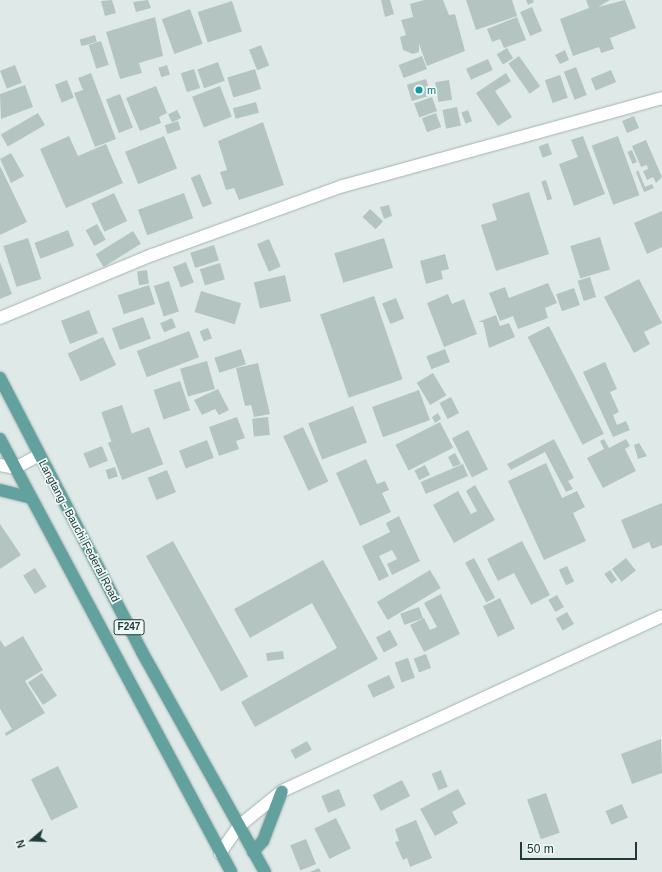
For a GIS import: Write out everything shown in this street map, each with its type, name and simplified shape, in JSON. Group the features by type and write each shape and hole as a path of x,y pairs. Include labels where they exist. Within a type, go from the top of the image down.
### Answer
{"main road":[{"name":"Langtang - Bauchi Federal Road","path":"0,378 39,455 265,872"},
{"name":"F247","path":"0,439 220,854 231,872"},
{"path":"0,490 31,498"},
{"path":"253,852 263,841 282,791"}],"street":[{"path":"0,318 152,255 343,186 662,98"},
{"path":"0,465 15,468 39,455"},
{"path":"220,854 239,826 282,791 662,616"}],"building":[{"path":"112,0 116,13 105,16 101,1"},
{"path":"148,0 151,8 136,12 133,2"},
{"path":"381,0 390,0 394,14 385,17"},
{"path":"424,0 443,0 449,15 455,14 465,51 427,66 419,44 419,52 413,54 403,50 400,37 406,35 401,20 413,17 410,4"},
{"path":"466,0 512,0 517,16 476,30"},
{"path":"526,0 533,0 534,2 528,5"},
{"path":"586,0 610,0 598,7 625,0 636,28 610,38 614,49 601,53 599,47 573,56 560,19 589,8"},
{"path":"232,1 242,31 208,43 198,12"},
{"path":"532,7 542,31 530,36 520,12"},
{"path":"190,9 203,44 174,54 162,19"},
{"path":"155,17 163,56 139,63 142,73 120,79 106,32"},
{"path":"517,17 526,40 504,48 500,39 492,42 487,29"},
{"path":"95,35 97,42 82,46 80,39"},
{"path":"101,41 109,65 96,69 89,45"},
{"path":"261,45 269,65 257,70 249,50"},
{"path":"507,48 513,58 503,64 497,54"},
{"path":"565,50 569,60 560,64 555,55"},
{"path":"422,56 427,69 404,78 399,65"},
{"path":"519,56 540,86 530,94 508,63"},
{"path":"488,59 493,70 471,80 466,69"},
{"path":"218,62 225,81 204,88 197,70"},
{"path":"15,65 22,83 7,88 0,71"},
{"path":"167,65 170,75 161,77 158,68"},
{"path":"576,67 587,95 575,100 564,72"},
{"path":"194,69 200,88 187,92 181,73"},
{"path":"255,69 261,89 233,98 227,77"},
{"path":"611,70 616,82 596,91 591,79"},
{"path":"91,73 116,139 95,147 74,93 83,90 78,78"},
{"path":"506,73 511,81 495,91 512,117 498,126 476,93"},
{"path":"560,75 568,98 553,103 545,80"},
{"name":"m","path":"426,79 431,95 412,101 407,85"},
{"path":"67,80 74,98 62,102 55,85"},
{"path":"449,80 452,100 438,102 435,82"},
{"path":"25,85 33,107 1,119 0,94"},
{"path":"156,86 167,113 159,117 161,123 140,131 126,98"},
{"path":"220,86 232,117 204,128 192,97"},
{"path":"120,94 133,128 119,133 106,99"},
{"path":"432,97 437,111 419,118 414,103"},
{"path":"256,102 259,113 236,119 233,108"},
{"path":"457,107 461,126 446,129 442,110"},
{"path":"177,110 181,118 172,123 168,115"},
{"path":"468,110 472,121 466,124 461,112"},
{"path":"38,113 45,125 8,147 1,134"},
{"path":"436,113 441,127 427,132 422,118"},
{"path":"634,116 639,128 627,133 622,121"},
{"path":"178,121 181,130 167,134 165,125"},
{"path":"263,122 284,185 239,200 234,188 226,190 220,172 227,170 218,141"},
{"path":"69,136 78,156 106,144 123,183 66,208 40,149"},
{"path":"164,136 177,168 138,184 125,152"},
{"path":"583,136 605,194 574,206 559,164 578,157 571,140"},
{"path":"618,136 640,195 613,205 592,146"},
{"path":"646,140 662,177 656,183 653,177 647,180 643,171 648,169 647,165 641,167 632,146"},
{"path":"548,143 552,154 543,158 539,146"},
{"path":"632,150 637,162 632,164 627,152"},
{"path":"11,153 24,176 11,183 0,159"},
{"path":"0,166 27,222 0,235"},
{"path":"638,170 645,187 652,184 654,188 644,192 636,172"},
{"path":"200,174 212,204 203,207 191,178"},
{"path":"546,180 552,199 547,201 541,182"},
{"path":"529,192 549,254 496,271 481,225 497,220 492,204"},
{"path":"114,193 127,221 104,232 91,204"},
{"path":"184,193 193,218 147,235 138,210"},
{"path":"389,205 392,216 384,219 380,207"},
{"path":"370,209 383,221 376,229 362,217"},
{"path":"662,211 662,247 647,254 634,223"},
{"path":"97,224 106,240 94,246 86,230"},
{"path":"68,230 74,246 40,259 34,243"},
{"path":"133,231 141,244 104,267 96,254"},
{"path":"600,237 610,270 580,279 570,246"},
{"path":"28,238 41,279 17,287 3,246"},
{"path":"384,238 393,268 343,283 334,253"},
{"path":"269,239 281,267 269,272 257,244"},
{"path":"214,245 219,260 195,268 190,253"},
{"path":"445,254 449,269 441,271 443,279 426,284 420,261"},
{"path":"0,262 12,294 0,299"},
{"path":"186,262 194,283 181,288 173,267"},
{"path":"220,263 225,279 205,285 200,269"},
{"path":"147,270 149,284 139,285 137,271"},
{"path":"285,275 291,301 260,309 254,282"},
{"path":"590,277 596,297 584,301 578,281"},
{"path":"639,279 662,323 644,332 650,344 634,353 604,297"},
{"path":"169,281 179,311 164,316 154,286"},
{"path":"548,283 557,303 545,308 548,318 518,329 513,316 500,321 489,293 505,287 509,298"},
{"path":"149,285 155,304 124,314 118,295"},
{"path":"574,288 580,305 562,311 556,294"},
{"path":"201,291 241,303 235,324 195,312"},
{"path":"448,294 452,304 464,299 477,334 444,347 427,303"},
{"path":"374,296 403,379 349,398 320,315"},
{"path":"396,298 404,318 390,324 382,304"},
{"path":"89,310 98,333 70,344 61,321"},
{"path":"496,315 500,326 509,323 515,337 489,348 483,322 478,322"},
{"path":"143,317 151,339 120,350 112,328"},
{"path":"172,318 176,327 164,332 160,323"},
{"path":"549,326 604,434 583,445 528,337"},
{"path":"208,328 212,338 204,342 200,331"},
{"path":"189,331 199,357 147,377 137,351"},
{"path":"103,337 116,365 81,382 68,353"},
{"path":"241,349 246,364 219,373 214,358"},
{"path":"445,349 450,362 431,369 426,356"},
{"path":"207,361 215,389 188,397 180,369"},
{"path":"605,362 617,389 610,392 619,412 613,415 617,425 626,421 630,430 613,437 583,372"},
{"path":"258,363 270,414 254,417 251,405 245,406 236,368"},
{"path":"433,373 446,395 430,405 417,383"},
{"path":"180,381 190,410 164,419 154,390"},
{"path":"218,389 229,410 219,415 215,409 202,415 194,400"},
{"path":"419,390 430,420 383,437 372,407"},
{"path":"451,397 459,413 448,419 439,403"},
{"path":"122,405 132,434 111,441 101,412"},
{"path":"353,406 367,442 322,460 308,423"},
{"path":"438,413 441,419 435,423 432,417"},
{"path":"237,417 245,438 236,441 239,449 219,456 209,427"},
{"path":"268,417 270,435 254,437 252,419"},
{"path":"440,422 453,448 409,471 395,445"},
{"path":"149,427 163,464 122,480 108,443"},
{"path":"303,427 328,481 308,491 283,436"},
{"path":"468,430 488,469 472,477 452,438"},
{"path":"554,439 574,478 568,481 573,489 566,492 545,452 511,470 507,464"},
{"path":"604,439 609,448 626,439 630,446 625,449 636,471 603,488 587,458 604,449 600,441"},
{"path":"207,440 214,458 186,468 179,451"},
{"path":"639,443 647,456 638,459 634,445"},
{"path":"102,446 108,461 89,468 83,453"},
{"path":"455,453 461,464 453,467 448,457"},
{"path":"366,459 377,484 385,481 389,490 382,493 391,512 360,526 336,473"},
{"path":"546,463 562,498 577,491 585,507 573,513 586,541 544,560 508,481"},
{"path":"463,464 468,476 426,494 421,482"},
{"path":"425,465 430,475 419,480 414,470"},
{"path":"115,467 118,477 108,479 105,470"},
{"path":"167,470 176,492 157,500 148,478"},
{"path":"475,485 495,520 454,543 433,505 458,491 471,514 477,511 466,491"},
{"path":"662,503 662,545 652,549 649,542 633,549 621,520"},
{"path":"399,516 420,561 392,575 387,564 397,559 392,550 379,556 389,576 379,581 362,546 390,532 386,523"},
{"path":"0,524 21,555 0,569"},
{"path":"173,541 248,677 221,692 146,556"},
{"path":"522,541 550,595 531,605 514,573 498,581 487,559"},
{"path":"474,558 495,598 486,602 465,563"},
{"path":"626,558 636,571 622,582 612,569"},
{"path":"323,560 378,659 255,727 241,702 337,648 312,603 250,638 234,609"},
{"path":"567,566 574,581 566,585 559,570"},
{"path":"35,568 47,587 35,594 23,575"},
{"path":"430,570 441,588 388,620 377,602"},
{"path":"610,570 617,580 611,584 604,574"},
{"path":"441,594 460,634 424,652 410,625 424,618 430,630 437,627 424,603"},
{"path":"557,595 564,607 555,612 548,600"},
{"path":"500,598 515,629 498,637 483,606"},
{"path":"419,607 423,618 404,625 400,614"},
{"path":"567,612 574,624 563,631 556,618"},
{"path":"390,630 398,645 384,653 376,638"},
{"path":"23,636 43,670 25,681 45,713 6,736 5,733 12,729 0,709 0,640 5,647"},
{"path":"283,651 284,659 267,661 266,653"},
{"path":"426,654 431,668 419,673 414,658"},
{"path":"408,658 415,678 402,682 395,663"},
{"path":"42,673 57,695 43,705 28,683"},
{"path":"389,675 395,688 373,698 367,685"},
{"path":"661,739 662,773 632,784 621,754"},
{"path":"307,741 312,750 295,759 290,750"},
{"path":"58,766 78,807 51,820 31,779"},
{"path":"441,770 448,787 438,790 432,774"},
{"path":"402,780 410,796 381,811 373,795"},
{"path":"339,789 346,806 328,813 321,796"},
{"path":"458,789 466,804 452,812 458,823 435,836 420,809"},
{"path":"546,793 560,833 541,839 527,800"},
{"path":"622,804 628,818 611,825 605,811"},
{"path":"336,818 351,849 329,859 314,829"},
{"path":"416,820 432,858 410,867 407,858 403,860 395,842 399,841 395,829"},
{"path":"306,839 316,864 300,870 290,845"},
{"path":"319,868 321,872 310,872"}],"place":[{"name":"m","path":"419,90"}]}
